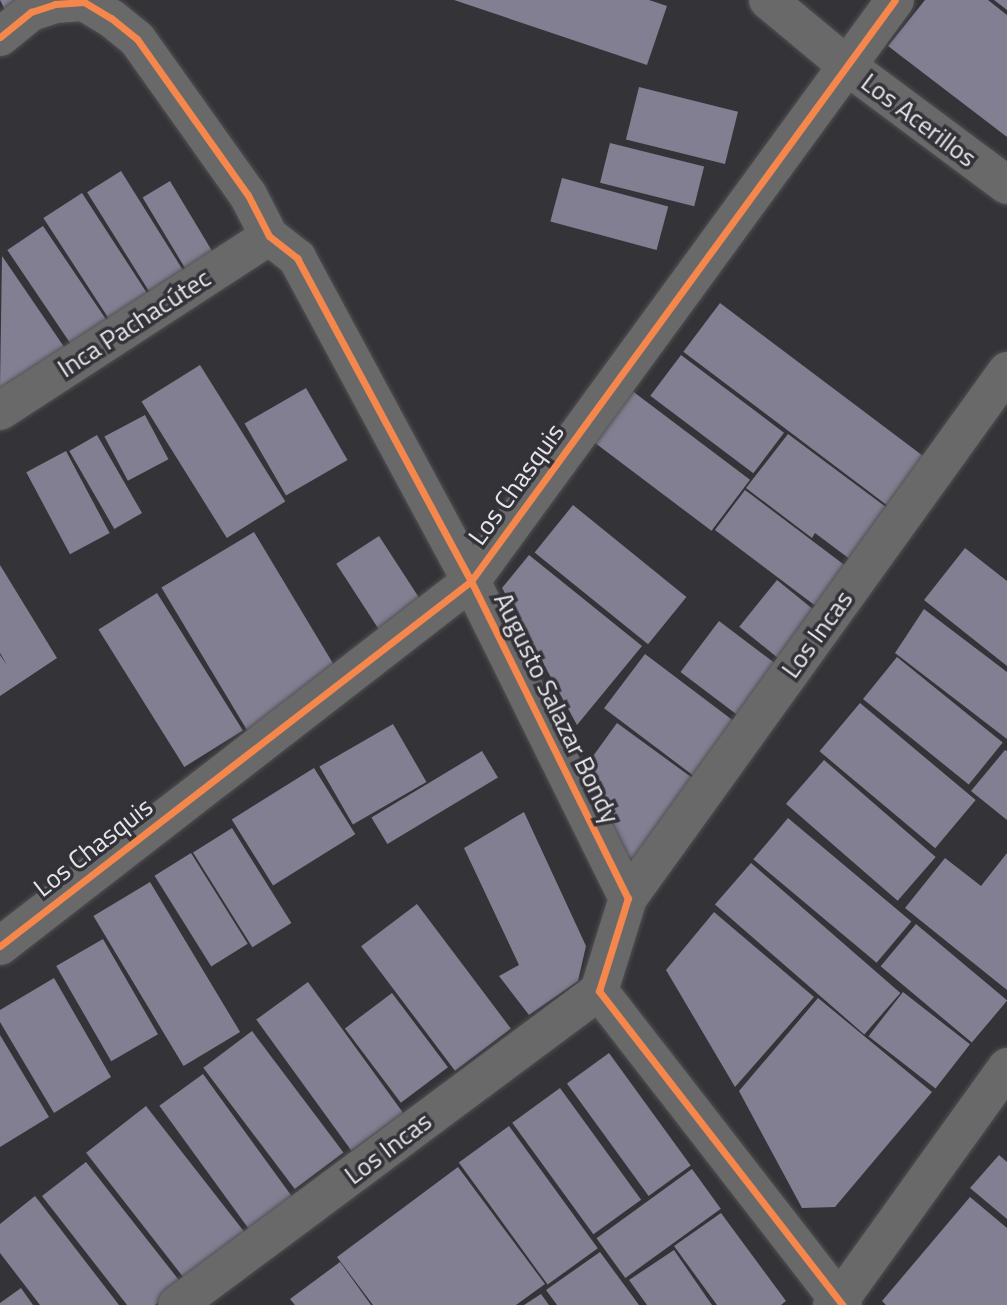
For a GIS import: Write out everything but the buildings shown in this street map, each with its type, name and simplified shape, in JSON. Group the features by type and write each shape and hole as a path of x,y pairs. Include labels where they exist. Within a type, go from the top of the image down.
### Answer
{"street":[{"name":"Los Acerillos","path":"768,0 846,65 1007,185"},
{"name":"Los Chasquis","path":"0,946 471,581 895,0"},
{"name":"Augusto Salazar Bondy","path":"4,35 31,12 55,4 84,2 111,18 137,39 248,195 269,236 297,258 471,581 628,898"},
{"name":"Inca Pachacútec","path":"0,411 269,236"},
{"name":"Los Incas","path":"628,898 1007,371"},
{"path":"628,898 599,990 838,1304 1007,1067"},
{"name":"Los Incas","path":"177,1305 599,990"}],"cycle path":[{"path":"0,946 471,581 895,0"},
{"path":"0,37 31,12 55,4 84,2 111,18 137,39 248,195 269,236 297,258 471,581 628,898 599,991 843,1305"}]}
